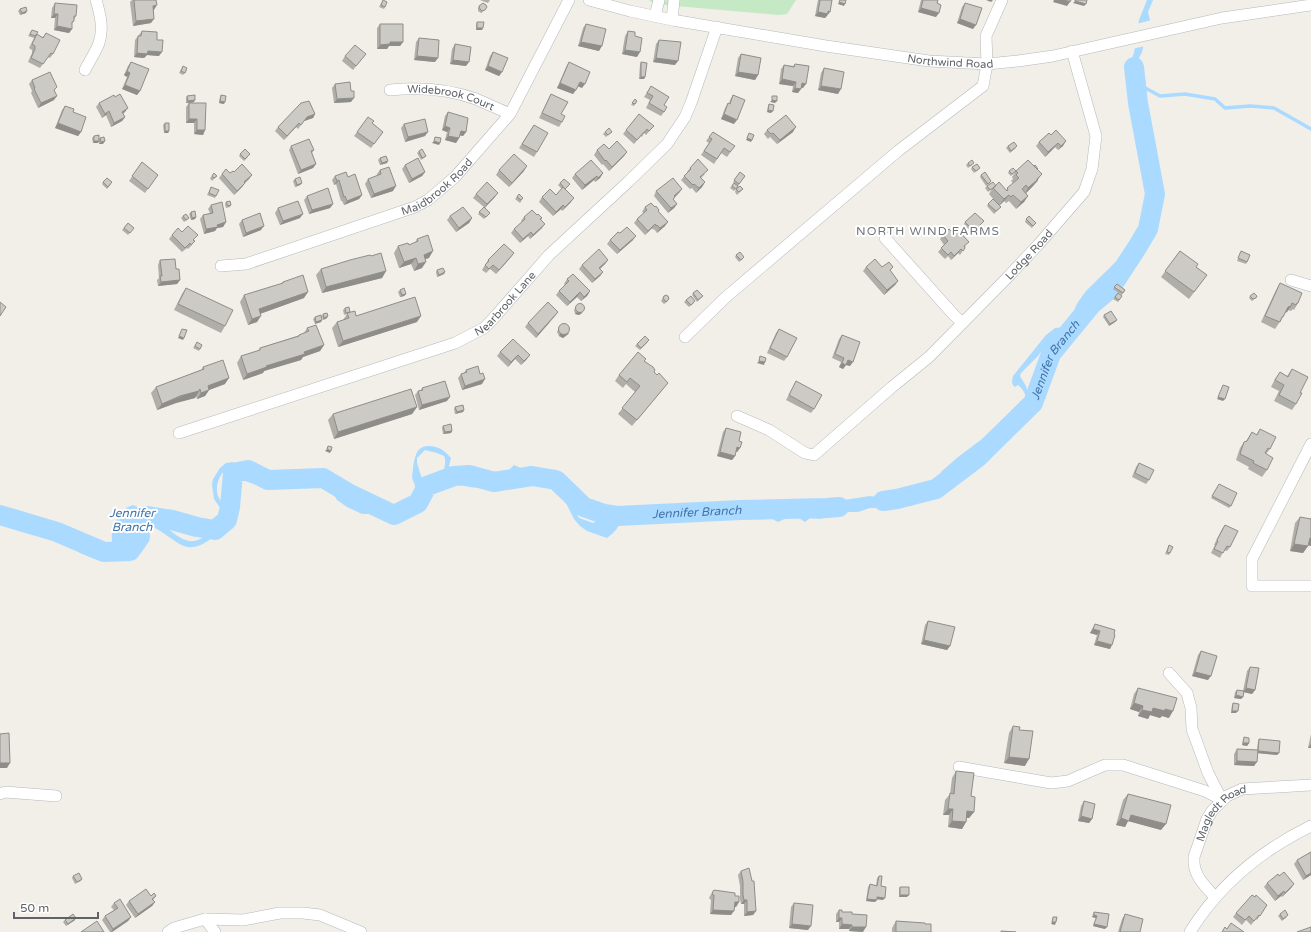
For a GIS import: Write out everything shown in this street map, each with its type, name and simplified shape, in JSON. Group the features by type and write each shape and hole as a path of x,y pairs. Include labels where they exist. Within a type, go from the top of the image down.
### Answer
{"street":[{"path":"84,70 99,44 102,32 101,15 96,0"},
{"name":"Maidbrook Road","path":"221,266 246,264 415,207 428,200 454,177 510,114 569,0"},
{"name":"Northwind Road","path":"589,0 672,20 893,56 940,62 987,64 1018,62 1222,18 1311,5"},
{"path":"655,16 659,0"},
{"path":"672,20 674,0"},
{"path":"685,337 726,297 898,151 983,86 987,64 986,36 1002,0"},
{"name":"Nearbrook Lane","path":"179,434 446,346 462,340 484,328 549,255 667,144 679,126 691,103 716,27"},
{"name":"Lodge Road","path":"737,416 770,430 806,453 814,455 929,357 1038,245 1084,192 1092,169 1096,136 1072,51"},
{"name":"Widebrook Court","path":"390,90 407,88 455,93 475,99 510,114"},
{"path":"885,238 962,323"},
{"path":"1291,280 1311,286"},
{"path":"1311,444 1252,559 1252,586 1311,586"},
{"path":"1169,673 1187,693 1191,708 1192,728 1208,773 1222,800"},
{"path":"959,767 1051,783 1068,781 1105,765 1123,765 1205,791 1222,800"},
{"name":"Magledt Road","path":"1215,897 1197,875 1194,869 1194,857 1204,825 1222,800 1234,792 1242,789 1311,784"},
{"path":"0,794 5,792 56,796"},
{"path":"1190,932 1215,897 1240,872 1284,840 1311,826"},
{"path":"171,930 205,919 243,920 280,913 303,913 320,914 361,932"},
{"path":"205,919 214,932"}],"green space":[{"path":"649,0 796,0 787,14 778,15 654,4"}],"water":[{"name":"Jennifer Branch","path":"1147,0 1153,0 1148,12 1150,20 1142,52 1137,62 1136,71 1139,85 1137,88 1137,98 1142,143 1147,154 1154,163 1159,188 1157,207 1143,239 1129,259 1098,287 1092,295 1086,309 1072,328 1055,338 1021,373 1020,376 1026,386 1029,397 1028,406 1020,423 1012,429 981,445 973,453 955,465 942,485 911,506 895,505 883,508 870,508 858,512 849,512 820,519 810,518 805,522 796,517 788,517 778,522 774,520 771,515 754,518 736,516 720,518 717,520 690,516 666,516 658,511 637,511 621,518 616,530 607,538 587,531 580,526 574,519 556,483 545,474 533,475 517,482 510,482 495,487 483,488 460,485 448,479 445,474 444,456 425,450 417,458 417,463 423,482 423,492 406,519 401,522 397,521 391,516 362,514 347,507 337,500 327,483 321,478 311,478 278,484 258,485 242,480 232,466 225,470 219,478 217,487 218,496 228,512 226,523 219,533 198,546 184,546 155,528 150,527 134,535 126,547 113,557 95,559 80,553 66,541 38,532 16,521 4,512 0,513 0,508 7,509 13,515 72,537 90,552 104,552 112,550 112,533 121,512 133,505 157,518 177,536 188,541 194,541 205,536 223,521 225,515 214,499 212,485 213,479 220,468 226,463 233,462 247,477 260,483 308,474 314,471 319,472 324,474 340,496 350,504 363,509 374,505 387,510 411,506 414,503 417,493 412,477 413,468 417,452 425,446 442,449 451,458 449,466 457,481 463,483 498,483 504,479 514,465 525,470 547,470 552,473 564,486 579,518 593,523 599,520 619,516 632,508 642,505 721,511 738,508 757,510 767,508 797,510 818,508 844,500 870,496 880,499 895,496 913,496 921,493 958,457 1021,414 1026,403 1026,399 1021,388 1018,385 1015,387 1013,385 1013,376 1046,335 1055,328 1065,327 1074,316 1075,308 1086,291 1140,238 1140,220 1156,187 1150,167 1139,146 1132,102 1132,84 1129,66 1134,53 1139,20"}],"pier":[{"path":"1152,20 1145,46 1132,49 1136,24"}],"building":[{"path":"134,0 156,0 157,5 153,6 154,19 136,21"},
{"path":"383,0 387,2 385,7 381,5"},
{"path":"820,0 832,0 830,12 828,11 828,14 818,12"},
{"path":"840,0 846,0 845,4 839,2"},
{"path":"923,0 938,0 937,3 941,5 939,13 921,8"},
{"path":"1075,0 1087,0 1086,4"},
{"path":"55,3 77,5 76,16 74,16 74,21 72,22 72,29 57,26 58,14 54,14"},
{"path":"483,3 487,7 482,11 479,6"},
{"path":"965,3 982,8 976,25 960,19"},
{"path":"26,7 27,11 22,13 20,9"},
{"path":"477,22 484,22 483,28 477,28"},
{"path":"380,24 403,24 403,42 390,42 390,44 380,45"},
{"path":"586,24 606,29 602,46 581,42"},
{"path":"32,30 38,32 35,36 30,34"},
{"path":"142,31 157,32 157,40 163,40 162,52 148,51 147,54 137,53 138,36 141,36"},
{"path":"628,31 635,32 635,36 642,38 640,52 625,50"},
{"path":"46,33 60,40 53,54 51,53 43,64 31,58 35,49 35,46 32,44 37,34 43,38"},
{"path":"419,38 439,40 438,58 417,56"},
{"path":"659,40 681,42 678,61 656,58"},
{"path":"455,44 471,47 469,62 453,60"},
{"path":"355,45 366,54 356,66 345,56"},
{"path":"493,52 508,58 502,72 488,66"},
{"path":"741,54 761,58 758,75 738,72"},
{"path":"131,62 149,69 140,91 125,85 130,73 127,71"},
{"path":"569,62 590,72 585,84 580,82 576,90 560,83"},
{"path":"641,62 647,63 645,77 641,77"},
{"path":"795,64 809,66 806,84 802,83 801,89 795,88 796,82 782,79 784,65 794,67"},
{"path":"183,66 187,68 185,73 181,71"},
{"path":"824,68 844,72 841,89 821,86"},
{"path":"50,72 57,87 54,90 57,96 41,103 34,89 32,80"},
{"path":"350,82 351,91 354,91 354,98 337,99 335,84"},
{"path":"651,86 669,97 664,105 667,107 664,112 649,103 653,96 647,93"},
{"path":"120,94 128,108 122,112 125,117 114,123 109,111 105,114 99,103 114,95 115,97"},
{"path":"551,94 568,102 561,114 565,116 562,122 542,113"},
{"path":"195,95 195,100 188,101 187,96"},
{"path":"221,95 226,96 225,102 220,101"},
{"path":"733,95 745,100 737,120 724,114"},
{"path":"772,96 777,96 777,101 772,100"},
{"path":"635,99 637,101 635,104 632,103"},
{"path":"309,101 315,114 307,117 301,125 299,123 287,136 278,127 301,103"},
{"path":"189,103 206,103 205,130 197,130 197,119 189,119"},
{"path":"769,104 774,105 773,111 768,110"},
{"path":"65,106 74,109 73,112 86,117 81,132 58,123"},
{"path":"448,112 468,118 466,132 461,131 459,138 448,136 450,128 445,126"},
{"path":"639,114 654,126 649,131 647,129 637,140 626,130"},
{"path":"786,115 796,127 780,140 773,133 771,134 767,130"},
{"path":"368,117 374,121 372,123 383,132 374,144 357,132"},
{"path":"425,119 428,132 408,137 404,124"},
{"path":"165,123 169,123 169,131 165,131"},
{"path":"534,125 548,133 537,152 522,144"},
{"path":"609,128 612,132 608,135 605,132"},
{"path":"1056,130 1066,141 1061,146 1058,143 1048,152 1039,142 1049,133 1051,135"},
{"path":"713,132 735,146 730,152 724,148 717,159 704,151 712,139 709,137"},
{"path":"749,133 754,135 752,140 747,138"},
{"path":"99,135 99,141 94,141 94,136"},
{"path":"104,137 105,141 101,142 100,138"},
{"path":"435,137 441,138 440,143 434,141"},
{"path":"309,139 314,150 311,151 316,164 301,170 291,146"},
{"path":"617,141 627,152 612,167 606,160 605,161 597,150 604,144 609,149"},
{"path":"1014,142 1017,146 1011,151 1008,146"},
{"path":"245,149 250,154 245,159 240,154"},
{"path":"422,149 426,156 422,158 419,151"},
{"path":"514,154 527,166 512,183 499,170"},
{"path":"386,156 388,161 382,163 380,158"},
{"path":"418,158 425,172 412,179 405,165"},
{"path":"698,159 708,170 700,177 705,182 699,188 694,184 693,185 684,176"},
{"path":"591,160 603,173 598,178 597,176 585,185 575,174"},
{"path":"972,160 974,163 970,166 968,163"},
{"path":"1028,160 1042,174 1028,188 1026,185 1022,189 1028,196 1021,202 1013,195 1011,197 1009,195 1004,199 993,188 999,182 1007,191 1007,188 1019,178 1016,175 1018,173 1016,171"},
{"path":"142,162 158,175 148,189 132,176"},
{"path":"242,164 252,175 237,191 222,174 226,169 230,173 233,171 234,172"},
{"path":"977,164 980,168 976,171 972,167"},
{"path":"389,167 396,186 374,194 368,179 381,174 380,170"},
{"path":"1013,168 1016,171 1012,174 1009,171"},
{"path":"346,172 348,177 355,174 362,195 347,201 345,196 344,197 339,180 337,181 335,176"},
{"path":"740,172 745,176 739,184 734,180"},
{"path":"985,172 991,181 988,184 981,175"},
{"path":"214,173 217,176 214,178 212,176"},
{"path":"300,177 302,183 297,185 295,179"},
{"path":"107,178 112,182 108,187 103,182"},
{"path":"673,178 682,189 674,196 675,197 673,199 677,204 671,208 656,191"},
{"path":"564,179 570,184 565,189 560,183"},
{"path":"487,182 498,193 487,204 476,194"},
{"path":"993,182 996,186 990,190 987,186"},
{"path":"734,183 738,186 736,189 732,186"},
{"path":"740,186 743,189 739,192 736,189"},
{"path":"211,187 219,190 216,196 209,193"},
{"path":"563,187 574,198 565,207 563,205 556,212 542,197 550,189 556,195"},
{"path":"328,188 333,204 312,210 307,196"},
{"path":"519,194 523,198 521,200 517,197"},
{"path":"993,199 1001,207 996,211 988,204"},
{"path":"230,201 231,205 228,206 226,202"},
{"path":"298,201 303,214 283,221 278,208"},
{"path":"222,202 226,222 217,225 218,227 206,229 203,215 213,213 211,205"},
{"path":"651,203 655,207 656,206 659,210 658,211 668,222 660,228 655,224 648,231 637,219 647,210 645,207"},
{"path":"463,207 472,218 459,228 450,216"},
{"path":"484,207 490,213 486,217 479,212"},
{"path":"532,210 542,218 540,219 545,224 533,235 531,232 523,239 514,229"},
{"path":"195,211 196,217 192,218 191,212"},
{"path":"260,213 264,226 246,233 242,220"},
{"path":"975,213 984,221 974,231 965,222"},
{"path":"186,214 189,218 186,220 183,216"},
{"path":"1029,216 1036,223 1033,226 1026,219"},
{"path":"128,223 134,228 130,233 124,228"},
{"path":"188,226 198,235 193,240 195,241 191,245 190,243 185,248 172,235 178,228 182,232"},
{"path":"627,227 636,236 620,250 610,240 618,232 620,233"},
{"path":"949,229 953,233 957,229 969,242 964,246 965,248 963,251 961,249 954,256 951,252 948,255 941,248 948,241 943,235"},
{"path":"428,235 433,251 424,255 426,262 418,264 416,258 404,262 398,246 408,243 409,245 418,241 417,239"},
{"path":"504,244 514,253 499,270 493,265 489,269 485,265 489,261 488,260"},
{"path":"599,249 608,260 599,268 603,272 595,279 582,265"},
{"path":"1180,251 1198,264 1196,267 1207,275 1194,292 1165,271"},
{"path":"1241,251 1250,255 1247,262 1238,258"},
{"path":"740,252 744,257 741,260 736,255"},
{"path":"381,253 386,271 326,287 321,269 350,260"},
{"path":"175,259 176,269 179,269 180,280 161,282 160,276 162,276 160,260"},
{"path":"875,259 882,267 889,262 893,267 890,270 898,281 887,290 866,267"},
{"path":"443,268 445,272 439,275 437,270"},
{"path":"573,274 590,291 584,297 580,292 570,302 559,291 569,281 567,279"},
{"path":"303,275 308,292 259,309 261,316 252,319 244,295"},
{"path":"1280,283 1302,293 1298,303 1296,305 1292,303 1291,306 1288,307 1280,322 1265,316"},
{"path":"1117,284 1125,290 1123,293 1114,287"},
{"path":"186,288 233,310 225,326 178,304"},
{"path":"404,288 406,294 402,295 400,290"},
{"path":"697,290 703,296 698,300 693,293"},
{"path":"1118,293 1122,296 1119,300 1115,297"},
{"path":"1254,293 1257,296 1253,299 1250,296"},
{"path":"666,295 669,299 666,302 663,298"},
{"path":"691,296 695,301 691,305 686,300"},
{"path":"415,297 421,316 343,341 337,322 349,318 347,313 355,311 356,316"},
{"path":"0,302 6,307 0,316"},
{"path":"548,302 558,312 538,334 528,323"},
{"path":"578,304 582,304 584,308 582,312 578,312 576,310 576,306"},
{"path":"349,307 350,312 346,313 345,308"},
{"path":"1111,311 1117,320 1110,324 1104,315"},
{"path":"327,313 328,316 324,318 323,314"},
{"path":"321,315 322,320 316,322 315,317"},
{"path":"564,323 568,325 570,329 568,333 564,335 560,333 558,329 560,325"},
{"path":"316,325 324,345 304,352 305,354 266,366 267,367 247,374 241,356 260,350 260,348 299,336 309,331 307,328"},
{"path":"182,329 187,330 184,338 179,336"},
{"path":"779,329 797,338 787,357 770,348"},
{"path":"842,335 860,342 853,362 848,360 846,365 842,363 844,358 835,354"},
{"path":"645,336 649,340 641,348 637,344"},
{"path":"513,339 530,355 524,361 518,355 511,362 500,352"},
{"path":"197,342 202,345 200,349 195,346"},
{"path":"638,352 646,359 644,361 653,367 655,370 654,372 657,375 659,373 668,383 637,420 622,408 640,386 630,378 627,382 619,375"},
{"path":"760,356 766,358 765,362 759,361"},
{"path":"223,360 229,378 208,386 209,390 201,393 200,389 199,391 180,396 162,404 156,387 204,369 203,367"},
{"path":"478,366 480,374 483,373 485,379 465,386 461,374 467,372 466,370"},
{"path":"1292,369 1308,377 1296,404 1279,395 1284,385 1275,380 1280,372 1288,377"},
{"path":"445,381 450,397 422,405 418,391 423,390 422,388"},
{"path":"796,381 822,395 814,409 789,395"},
{"path":"1223,385 1229,387 1225,399 1218,397"},
{"path":"411,389 417,407 338,432 333,414"},
{"path":"463,405 464,410 457,412 455,407"},
{"path":"451,424 452,431 445,432 443,426"},
{"path":"726,428 741,432 739,441 742,442 740,448 737,447 735,456 720,452"},
{"path":"1260,429 1276,437 1270,449 1268,448 1265,453 1273,458 1267,470 1240,454 1244,442 1247,441 1252,432 1257,435"},
{"path":"328,446 332,447 331,451 327,449"},
{"path":"1139,463 1154,470 1149,480 1135,473"},
{"path":"1219,484 1237,493 1231,506 1212,496"},
{"path":"1300,517 1311,519 1311,538 1308,546 1294,544"},
{"path":"1225,525 1238,531 1230,547 1227,546 1223,553 1214,549"},
{"path":"1169,545 1173,547 1170,553 1167,552"},
{"path":"928,621 955,627 950,646 924,640"},
{"path":"1095,624 1115,630 1112,645 1097,641 1100,631 1093,629"},
{"path":"1201,651 1217,656 1211,676 1195,672"},
{"path":"1250,667 1259,668 1255,690 1246,688"},
{"path":"1138,688 1177,698 1173,711 1153,708 1152,712 1142,710 1143,706 1134,703"},
{"path":"1237,690 1244,691 1243,697 1236,695"},
{"path":"1233,703 1239,704 1238,711 1232,711"},
{"path":"1013,726 1020,727 1019,730 1033,731 1029,759 1009,757"},
{"path":"9,733 10,763 0,763 0,734"},
{"path":"1244,737 1249,738 1249,743 1243,743"},
{"path":"1259,739 1280,741 1279,753 1258,751"},
{"path":"1237,749 1258,750 1257,762 1237,761"},
{"path":"956,771 974,773 971,796 975,797 974,812 967,811 966,822 952,821 953,809 948,809 950,793 954,794"},
{"path":"1128,794 1171,805 1166,824 1131,815 1129,821 1121,818"},
{"path":"1084,801 1095,804 1092,819 1081,816"},
{"path":"1311,852 1311,873 1306,876 1297,860"},
{"path":"749,868 752,881 754,881 756,911 747,912 747,900 744,900 741,871"},
{"path":"1284,872 1294,884 1285,893 1284,891 1278,896 1267,883 1278,874 1279,876"},
{"path":"79,873 82,879 77,882 73,876"},
{"path":"879,876 882,876 881,886 886,887 885,898 877,897 877,900 867,899 870,884 877,886"},
{"path":"900,887 909,887 909,895 900,895"},
{"path":"146,889 151,896 154,893 156,896 152,899 155,902 138,914 129,901"},
{"path":"714,890 735,893 735,896 739,896 739,902 735,902 734,911 713,910 714,895 712,894"},
{"path":"1252,895 1255,897 1256,895 1267,905 1260,916 1259,915 1254,921 1249,916 1245,920 1236,913"},
{"path":"120,899 131,917 113,929 105,916 118,908 114,903"},
{"path":"794,903 813,905 811,926 792,924"},
{"path":"839,910 842,910 842,912 852,912 852,914 867,915 866,927 852,927 852,925 842,924 842,918 839,918"},
{"path":"1285,910 1288,915 1283,919 1280,914"},
{"path":"1094,912 1109,914 1107,927 1094,924 1097,916 1094,915"},
{"path":"73,914 76,918 68,924 65,920"},
{"path":"1125,914 1143,919 1140,932 1120,932"},
{"path":"1053,917 1057,917 1056,922 1052,922"},
{"path":"97,921 104,932 81,932"},
{"path":"896,921 931,924 931,932 896,932"},
{"path":"1231,923 1244,932 1222,932 1225,927 1227,929"},
{"path":"1311,927 1311,932 1297,932"}],"waterway":[{"name":"Jennifer Branch","path":"883,501 936,489 977,458 1033,403 1051,354 1092,304 1110,289 1148,229 1155,194 1138,103 1134,67"},
{"path":"1136,83 1160,96 1185,94 1215,99 1225,108 1250,106 1274,108 1311,129"},
{"name":"Jennifer Branch","path":"0,515 57,532 104,552 130,551 140,537 138,520 146,516 172,520 215,530 227,520 230,507 233,473 248,470 268,480 323,478 350,494 394,515 418,503 427,486 454,476 469,475 494,482 532,476 556,480 584,507 604,514 617,516 839,507"}],"district":[{"name":"NORTH WIND FARMS","path":"928,231"}]}
